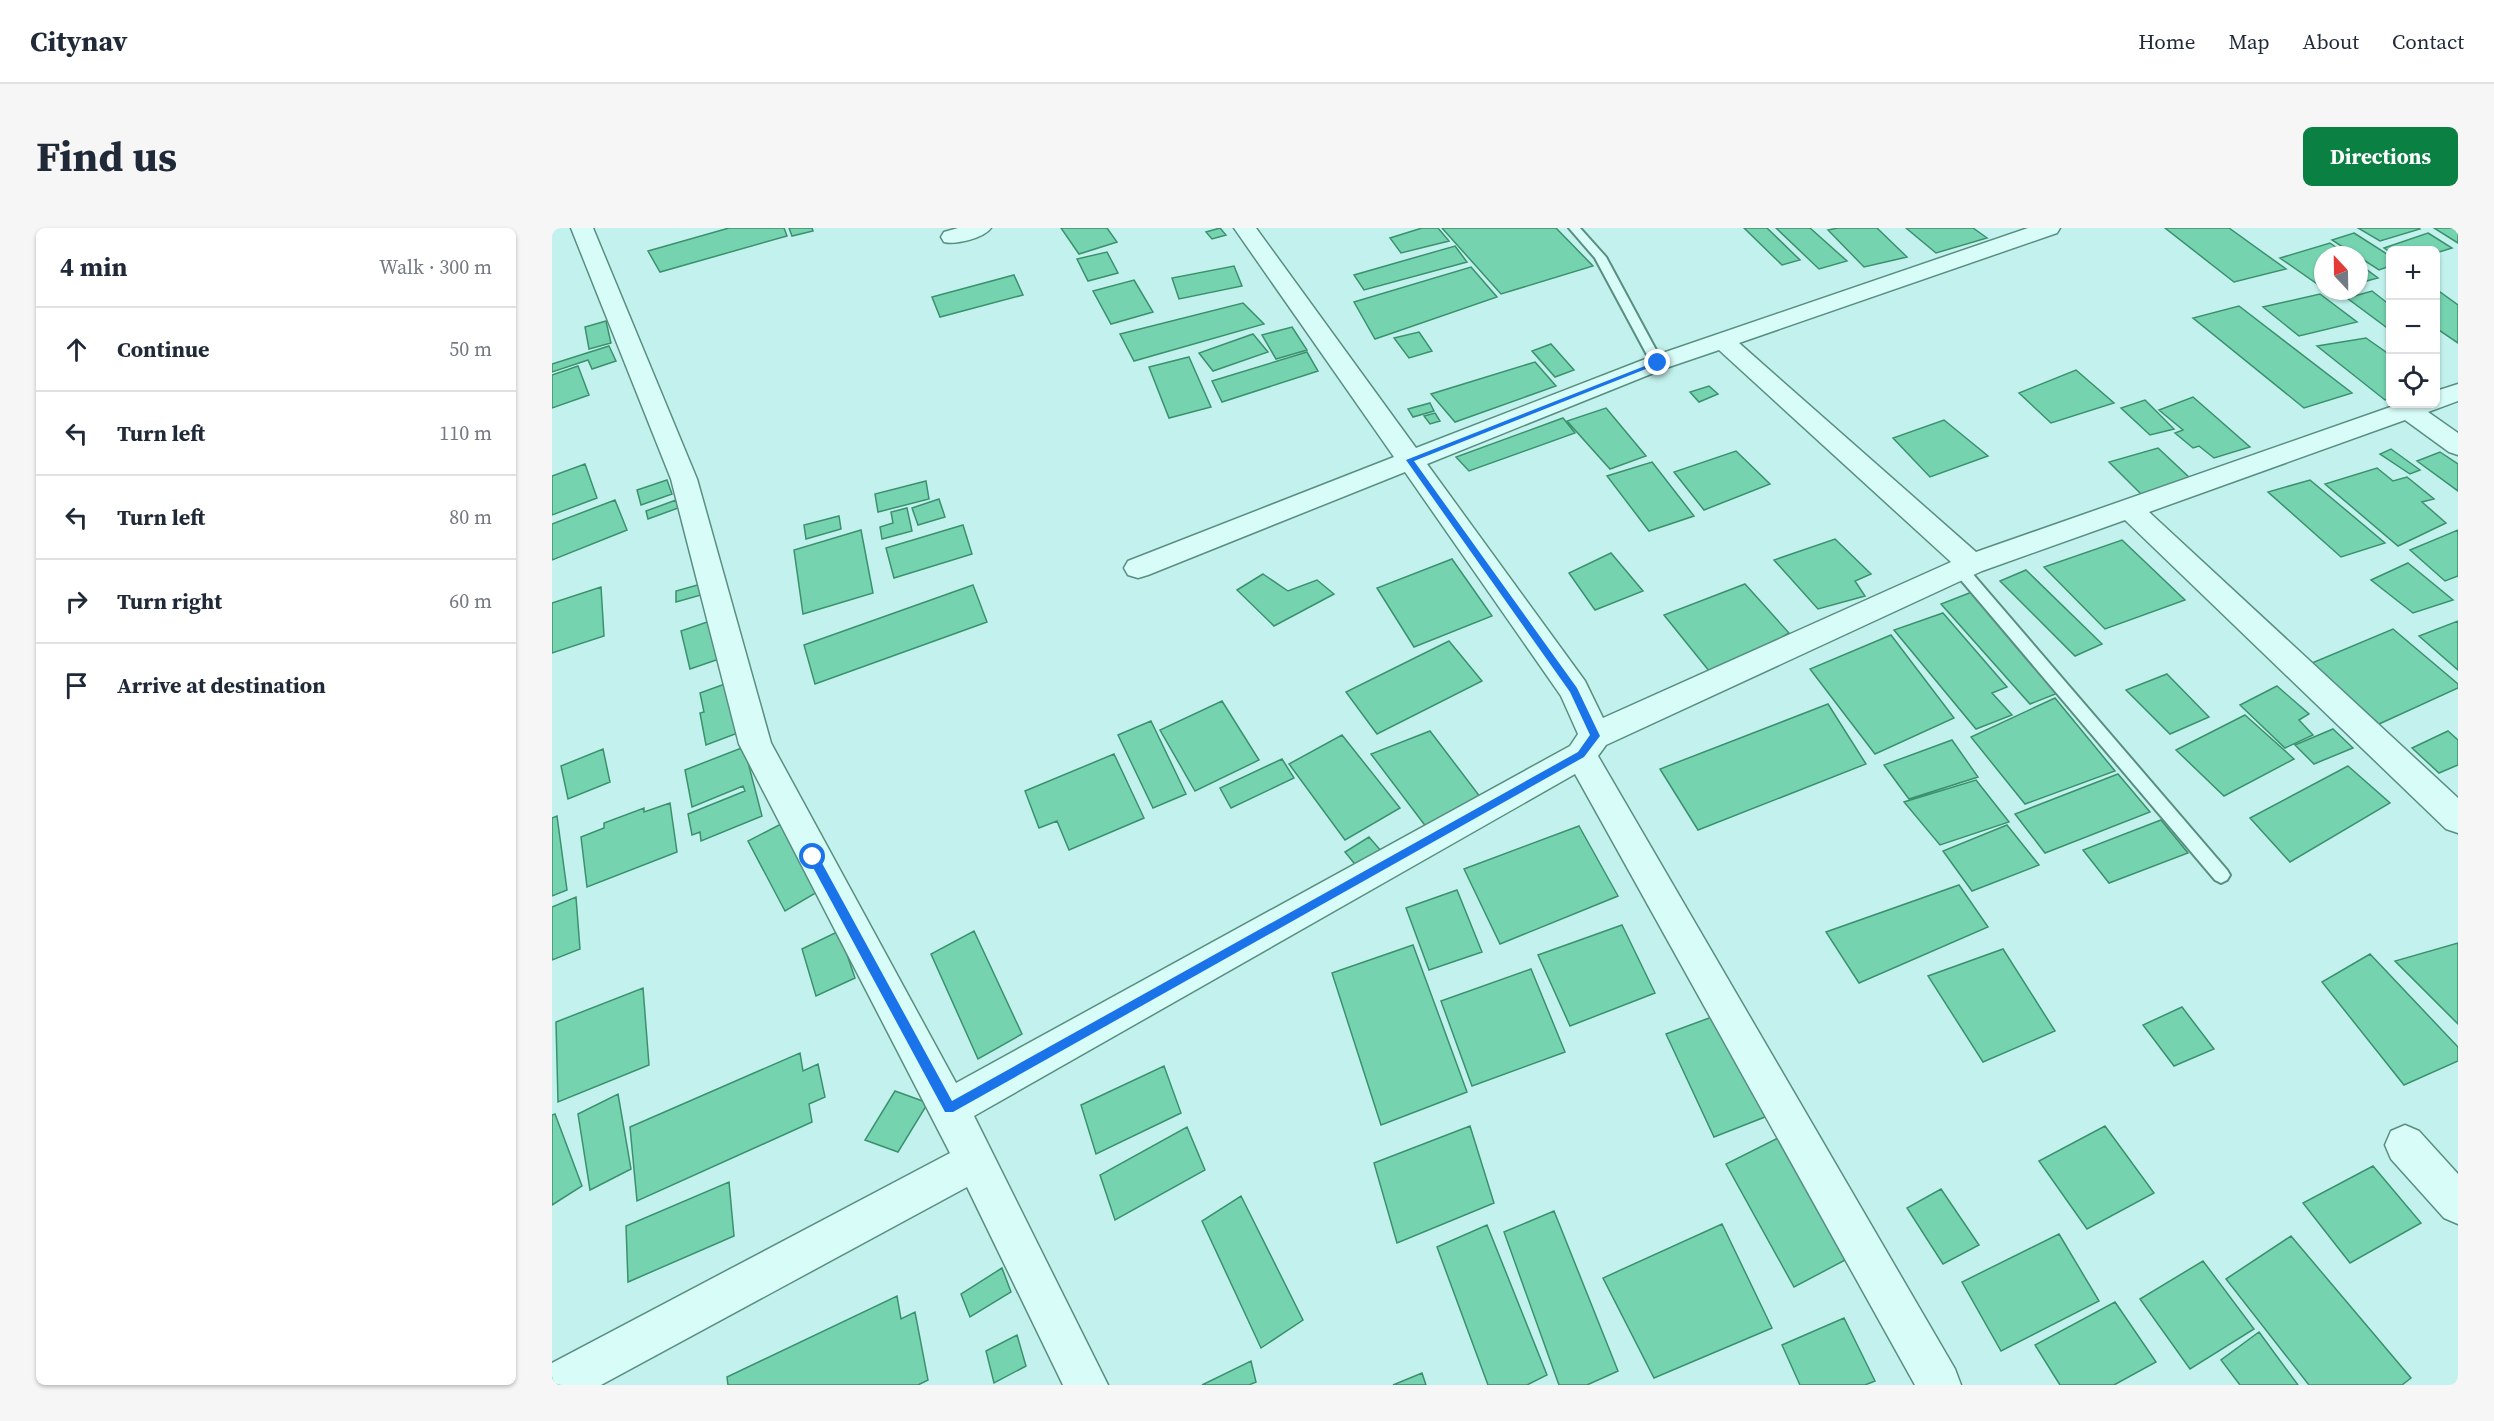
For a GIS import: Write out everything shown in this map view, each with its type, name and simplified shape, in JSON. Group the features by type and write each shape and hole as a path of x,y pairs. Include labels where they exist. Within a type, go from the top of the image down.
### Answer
{"street":[{"path":"582,228 684,479 755,744 949,1108 1086,1385"},
{"path":"952,237 980,228"},
{"path":"1245,228 1574,690 1588,745 1939,1385"},
{"path":"1138,568 1658,363 2049,228"},
{"path":"1723,341 1966,567"},
{"path":"2440,399 2458,392"},
{"path":"949,1108 1588,745 1966,567 2414,408"},
{"path":"2418,408 2458,446"},
{"path":"2131,510 2458,819"},
{"path":"2405,1145 2458,1204"},
{"path":"556,1385 975,1161"}],"lane":[{"path":"1574,228 1600,257 1658,363"},
{"path":"1966,567 2221,875"}],"building":[{"path":"729,228 784,228 787,236 660,272 648,251"},
{"path":"789,228 812,228 813,231 792,236"},
{"path":"1061,228 1107,228 1117,242 1079,254"},
{"path":"1220,228 1226,235 1212,239 1206,232"},
{"path":"1422,228 1438,228 1449,241 1401,253 1390,238"},
{"path":"1442,228 1556,228 1593,266 1501,294"},
{"path":"1744,228 1767,228 1800,260 1782,265"},
{"path":"1776,228 1810,228 1847,261 1819,269"},
{"path":"1877,228 1907,257 1864,267 1828,230"},
{"path":"1906,228 1973,228 1987,238 1936,253"},
{"path":"2165,228 2229,228 2286,269 2234,282"},
{"path":"2358,228 2419,228 2420,229 2380,241"},
{"path":"2434,228 2458,228 2458,243"},
{"path":"2354,233 2386,253 2386,267 2379,270 2368,263 2368,246 2341,246 2332,240"},
{"path":"2428,233 2452,248 2440,252 2440,246 2390,246"},
{"path":"1455,246 1467,262 1364,290 1354,275"},
{"path":"2314,248 2314,282 2280,258"},
{"path":"1107,252 1118,273 1088,281 1077,259"},
{"path":"1234,266 1242,286 1179,299 1172,278"},
{"path":"1471,267 1497,297 1375,339 1354,302"},
{"path":"2368,271 2378,278 2368,281"},
{"path":"1014,275 1023,295 940,317 932,297"},
{"path":"1134,280 1153,312 1111,324 1093,291"},
{"path":"2372,291 2386,302 2386,327 2350,300 2368,300 2368,292"},
{"path":"2440,292 2458,305 2458,343 2440,331"},
{"path":"2314,295 2314,300 2328,300 2357,322 2299,336 2263,307"},
{"path":"1243,303 1264,324 1134,361 1120,334"},
{"path":"2239,306 2352,393 2304,408 2193,318"},
{"path":"606,321 611,343 589,349 585,327"},
{"path":"1292,327 1307,350 1276,359 1262,335"},
{"path":"1419,332 1432,351 1409,358 1394,338"},
{"path":"1253,334 1268,352 1213,371 1199,353"},
{"path":"2366,338 2386,352 2386,400 2385,400 2317,346"},
{"path":"1551,344 1574,370 1555,377 1532,351"},
{"path":"609,346 616,361 592,369 588,360 552,372 552,364"},
{"path":"1307,352 1318,371 1222,402 1212,381"},
{"path":"1189,357 1211,407 1169,418 1149,367"},
{"path":"1535,362 1556,386 1455,422 1431,394"},
{"path":"578,366 589,395 552,408 552,375"},
{"path":"2076,370 2114,403 2051,423 2019,393"},
{"path":"1709,386 1718,394 1699,402 1690,392"},
{"path":"2193,397 2250,447 2214,458 2199,446 2193,448 2175,433 2183,430 2159,410"},
{"path":"2145,400 2174,429 2150,435 2121,408"},
{"path":"1430,403 1434,411 1413,417 1408,409"},
{"path":"1606,408 1646,456 1610,469 1567,421"},
{"path":"1435,413 1440,421 1430,424 1424,416"},
{"path":"1563,418 1575,433 1469,471 1456,457"},
{"path":"1944,420 1988,456 1930,477 1893,438"},
{"path":"2158,448 2192,480 2142,495 2109,462"},
{"path":"2391,449 2420,470 2410,474 2380,454"},
{"path":"1736,451 1770,484 1704,510 1674,472"},
{"path":"2440,452 2458,464 2458,491 2417,461"},
{"path":"1652,462 1694,516 1649,531 1607,476"},
{"path":"585,464 597,498 552,515 552,476"},
{"path":"2377,468 2393,481 2407,477 2434,499 2422,502 2446,523 2398,546 2325,484"},
{"path":"667,480 672,494 641,505 637,490"},
{"path":"2310,480 2385,543 2341,557 2268,492"},
{"path":"926,481 929,499 878,512 875,494"},
{"path":"939,499 945,517 918,525 912,508"},
{"path":"615,500 627,530 552,560 552,524"},
{"path":"676,500 678,508 648,519 646,511"},
{"path":"907,508 912,531 882,539 880,527 893,523 891,512"},
{"path":"839,516 841,529 806,539 804,525"},
{"path":"963,525 972,554 894,578 886,548"},
{"path":"861,530 873,593 803,614 794,550"},
{"path":"2458,530 2458,576 2445,581 2410,550"},
{"path":"1835,539 1871,574 1855,581 1865,596 1818,609 1774,560"},
{"path":"2122,540 2185,600 2105,629 2044,567"},
{"path":"1611,553 1643,591 1595,610 1569,573"},
{"path":"1452,559 1492,616 1414,647 1377,588"},
{"path":"2408,563 2453,600 2413,613 2371,580"},
{"path":"2026,570 2102,644 2075,656 2000,581"},
{"path":"1263,574 1288,591 1317,580 1334,594 1274,626 1237,590"},
{"path":"701,584 701,595 676,602 676,591"},
{"path":"1745,584 1789,633 1714,677 1664,615"},
{"path":"973,585 987,622 815,684 804,645"},
{"path":"601,587 604,636 552,653 552,603"},
{"path":"1972,592 2063,691 2030,704 1941,604"},
{"path":"1943,613 2007,687 1992,693 2012,715 1976,729 1894,630"},
{"path":"713,620 722,658 690,669 681,631"},
{"path":"2458,621 2458,670 2419,636"},
{"path":"2393,629 2458,684 2458,688 2379,724 2312,663"},
{"path":"1891,635 1954,718 1875,754 1810,669"},
{"path":"1449,641 1482,681 1377,734 1346,692"},
{"path":"2167,674 2209,717 2170,734 2126,690"},
{"path":"733,681 743,731 706,745 700,713 704,712 700,693"},
{"path":"2277,686 2309,714 2299,720 2313,735 2285,748 2240,705"},
{"path":"2055,698 2115,771 2025,804 1971,737"},
{"path":"1222,701 1259,760 1195,791 1160,730"},
{"path":"1828,704 1866,764 1698,830 1660,769"},
{"path":"2245,715 2294,759 2224,796 2176,750"},
{"path":"1151,721 1186,794 1153,808 1118,735"},
{"path":"2333,729 2353,748 2314,764 2295,745"},
{"path":"1430,731 1481,798 1427,828 1371,754"},
{"path":"2448,731 2458,740 2458,765 2439,773 2412,748"},
{"path":"1342,735 1400,808 1345,840 1289,764"},
{"path":"1952,740 1978,777 1909,799 1884,765"},
{"path":"744,747 762,816 701,841 700,832 692,835 688,814 745,791 743,786 692,807 685,770"},
{"path":"603,749 610,782 568,799 561,766"},
{"path":"1114,754 1144,818 1069,850 1057,821 1039,828 1025,791"},
{"path":"1282,759 1294,778 1231,808 1220,788"},
{"path":"2348,766 2390,803 2290,862 2250,818"},
{"path":"2118,774 2150,812 2045,853 2015,814"},
{"path":"1976,780 2009,822 1940,845 1904,802"},
{"path":"670,803 677,852 587,887 581,837 604,828 604,823 644,808 644,812"},
{"path":"557,816 567,890 552,896 552,818"},
{"path":"2161,820 2188,853 2109,883 2083,850"},
{"path":"781,824 819,891 785,911 748,841"},
{"path":"2007,825 2039,865 1972,891 1943,851"},
{"path":"1579,826 1618,896 1500,944 1464,869"},
{"path":"1369,837 1382,852 1358,868 1345,852"},
{"path":"1959,885 1988,927 1859,983 1826,932"},
{"path":"1457,890 1482,952 1429,970 1406,908"},
{"path":"576,897 580,949 552,960 552,907"},
{"path":"1622,925 1655,993 1570,1026 1538,955"},
{"path":"839,931 855,978 816,996 802,949"},
{"path":"974,931 1022,1034 978,1059 931,954"},
{"path":"2458,943 2458,1024 2395,961"},
{"path":"1413,945 1467,1092 1381,1125 1332,973"},
{"path":"2003,949 2055,1031 1983,1062 1928,976"},
{"path":"2370,954 2458,1047 2458,1061 2404,1085 2322,982"},
{"path":"1531,969 1565,1052 1472,1086 1441,1001"},
{"path":"643,988 649,1065 558,1102 556,1022"},
{"path":"2182,1007 2214,1049 2174,1066 2143,1025"},
{"path":"1720,1014 1770,1115 1714,1137 1666,1034"},
{"path":"800,1053 803,1071 818,1064 825,1097 809,1104 812,1122 637,1201 630,1127"},
{"path":"1164,1066 1181,1113 1096,1154 1081,1105"},
{"path":"895,1091 928,1103 898,1152 865,1140"},
{"path":"618,1094 631,1169 590,1190 578,1114"},
{"path":"555,1114 582,1186 552,1205 552,1115"},
{"path":"1470,1126 1494,1203 1397,1243 1374,1163"},
{"path":"2105,1126 2154,1193 2087,1229 2039,1161"},
{"path":"1187,1127 1205,1170 1115,1220 1100,1175"},
{"path":"1778,1138 1849,1258 1794,1287 1726,1164"},
{"path":"2373,1166 2421,1223 2350,1263 2303,1203"},
{"path":"729,1182 734,1236 628,1282 626,1226"},
{"path":"1941,1189 1979,1245 1943,1264 1907,1208"},
{"path":"1241,1196 1303,1320 1261,1348 1202,1221"},
{"path":"1554,1211 1618,1371 1587,1385 1559,1385 1504,1232"},
{"path":"1722,1224 1772,1328 1654,1378 1603,1278"},
{"path":"1487,1225 1547,1375 1527,1385 1488,1385 1437,1247"},
{"path":"2059,1234 2099,1301 2001,1351 1962,1282"},
{"path":"2291,1236 2411,1378 2402,1385 2309,1385 2226,1279"},
{"path":"2203,1261 2254,1329 2190,1369 2140,1299"},
{"path":"1002,1268 1011,1292 970,1317 961,1294"},
{"path":"897,1296 901,1319 915,1312 928,1380 918,1385 728,1385 727,1377"},
{"path":"2115,1302 2156,1362 2114,1385 2060,1385 2035,1345"},
{"path":"1844,1318 1875,1381 1865,1385 1800,1385 1782,1345"},
{"path":"2259,1332 2298,1385 2240,1385 2221,1360"},
{"path":"1017,1335 1026,1366 994,1383 986,1351"},
{"path":"1251,1361 1256,1382 1249,1385 1202,1385"},
{"path":"1422,1373 1426,1385 1393,1385"}],"route":[{"path":"813,857 949,1108 1581,755 1595,736 1574,690 1409,460 1658,363"}]}
